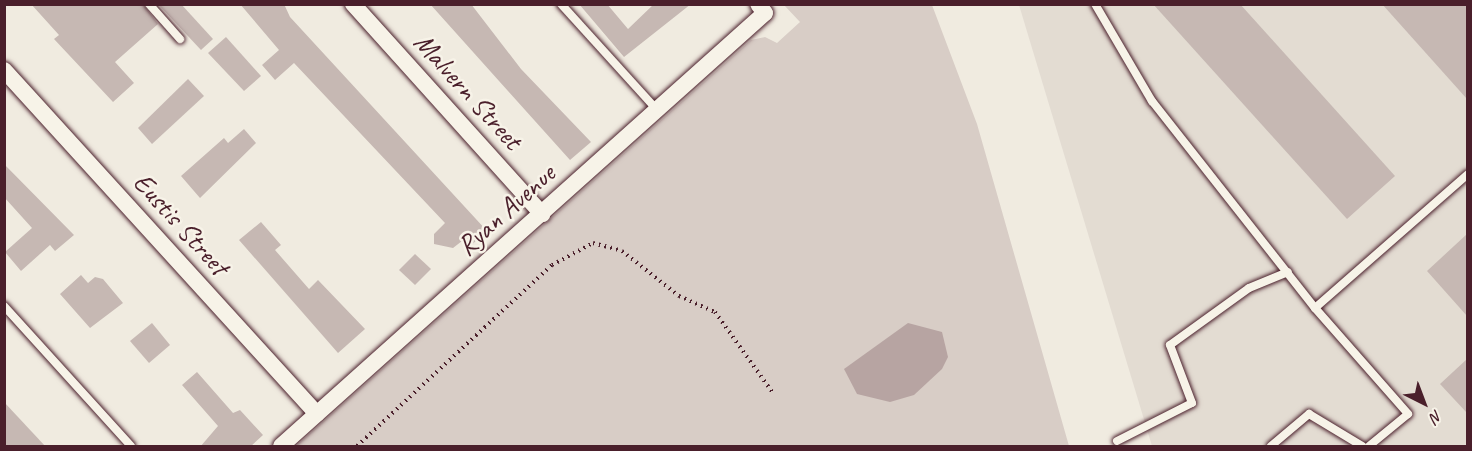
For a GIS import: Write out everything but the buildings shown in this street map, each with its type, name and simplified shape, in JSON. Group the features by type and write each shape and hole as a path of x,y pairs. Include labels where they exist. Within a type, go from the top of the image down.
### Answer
{"street":[{"name":"Malvern Street","path":"353,4 542,214"},
{"name":"Ryan Avenue","path":"281,447 657,110 762,9"},
{"name":"Eustis Street","path":"4,70 317,414"}],"lane":[{"path":"149,4 180,39"},
{"path":"561,4 657,110"},
{"path":"1095,4 1152,100 1315,308 1408,414 1369,447"},
{"path":"1315,308 1467,174"},
{"path":"1117,441 1192,403 1170,345 1249,288 1288,272"},
{"path":"4,306 131,447"},
{"path":"1271,447 1309,414 1362,447"}],"path":[{"path":"357,447 552,265 593,243 622,251 679,296 715,312 773,393"}],"shaded area":[{"path":"784,5 932,5 977,124 1069,446 296,446 751,40 765,37 777,43 800,22"},
{"path":"1019,5 1467,5 1467,446 1152,446"},
{"path":"908,323 942,332 948,357 942,369 914,395 890,402 857,394 844,369"}]}
